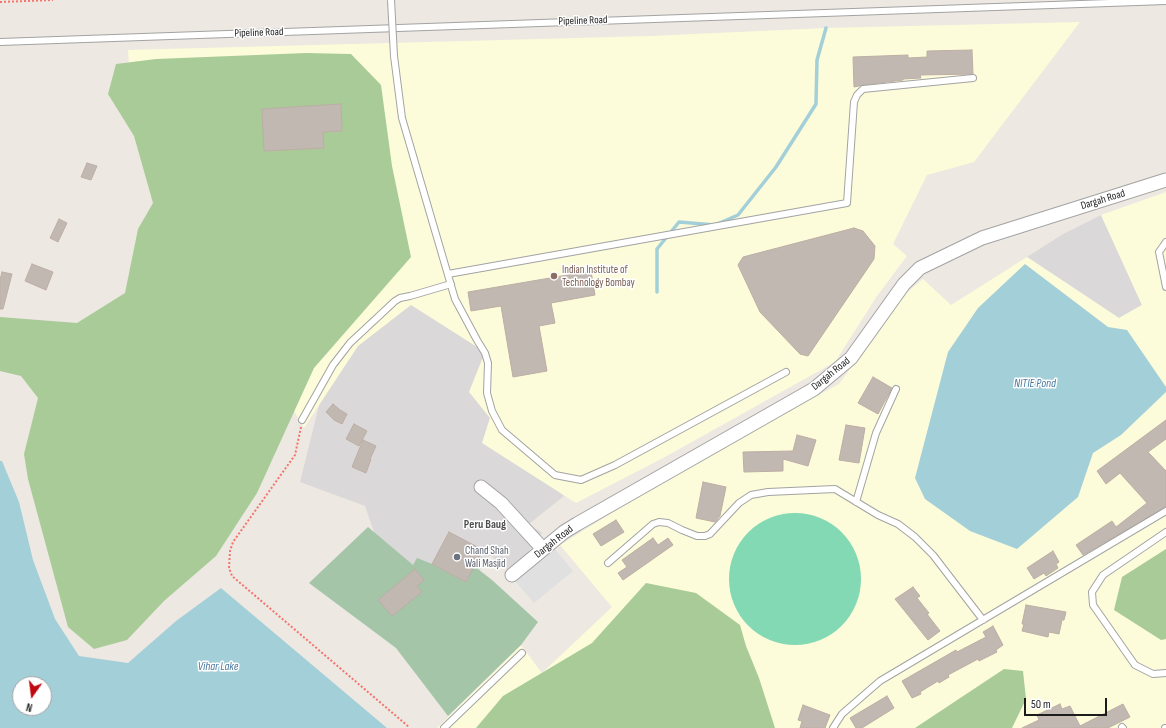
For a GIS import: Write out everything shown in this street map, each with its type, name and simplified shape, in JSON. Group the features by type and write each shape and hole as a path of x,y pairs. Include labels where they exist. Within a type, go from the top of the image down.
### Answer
{"street":[{"name":"Dargah Road","path":"512,575 543,549 577,524 814,389 851,358 904,284 920,268 982,238 1166,180"},
{"path":"481,487 501,502 543,549"}],"lane":[{"path":"391,0 394,56 402,118 451,284 454,299 485,353 488,363 487,393 492,411 502,430 555,475 581,480 615,465 786,372"},
{"name":"Pipeline Road","path":"0,42 1166,1"},
{"path":"448,274 847,203 854,102 857,95 864,89 973,78"},
{"path":"1166,242 1159,252 1166,287"},
{"path":"302,420 332,365 350,343 395,301 400,298 451,284"},
{"path":"856,502 876,433 896,389"},
{"path":"608,563 653,524 659,522 668,524 697,536 705,536 710,534 739,503 751,495 768,492 835,489 898,524 915,537 932,555 983,620"},
{"path":"834,728 842,714 880,681 1166,511"},
{"path":"1166,532 1103,575 1092,592 1093,605 1135,665 1153,674 1166,673"},
{"path":"444,728 522,652"}],"path":[{"path":"0,2 53,0"},
{"path":"302,420 295,455 233,542 230,551 229,568 232,576 409,727"}],"shaded area":[{"name":"Indian Institute of Technology Bombay","path":"1080,22 974,162 927,175 893,244 907,256 877,296 835,362 665,457 576,503 482,443 490,418 469,392 485,352 411,305 358,346 304,428 157,179 133,122 128,50 650,36 826,28"},
{"path":"1166,192 1166,728 437,728 521,645 542,673 612,607 560,545 698,460 839,384 905,294 923,279 951,305 1027,257 1119,318 1142,305 1101,215"},
{"path":"1101,215 1142,305 1119,318 1027,257 1063,234"},
{"path":"404,299 488,352 496,411 487,426 564,496 529,524 542,533 513,574 490,555 453,612 381,552 365,506 300,482 326,377"},
{"path":"368,527 413,565 417,558 432,564 466,582 474,566 492,580 538,622 521,645 448,716 396,648 309,583"},
{"path":"554,548 573,571 534,603 515,581"}],"green space":[{"path":"306,53 351,54 381,85 392,166 411,257 314,368 257,493 216,556 164,601 127,640 94,649 68,627 28,479 24,454 38,398 21,376 0,371 0,317 77,323 125,293 138,229 153,203 134,136 108,94 116,64 156,59"},
{"path":"801,513 820,518 832,524 842,532 850,542 856,554 860,566 860,592 856,604 850,616 842,626 832,634 820,640 808,644 789,645 770,640 758,634 748,626 740,616 734,604 730,592 729,573 734,554 740,542 748,532 758,524 770,518 782,514"},
{"path":"1166,549 1166,639 1161,640 1114,610 1122,577"},
{"path":"646,583 696,593 740,625 775,728 476,728 503,696 592,643"},
{"path":"1004,669 1023,671 1026,699 1012,728 915,728"}],"water":[{"name":"NITIE Pond","path":"1025,264 1108,327 1127,330 1166,387 1166,392 1121,435 1093,453 1078,497 1017,549 970,531 925,499 915,478 948,352 978,308"},
{"name":"Vihar Lake","path":"0,461 2,461 19,502 33,560 55,619 79,656 128,663 176,621 221,588 387,728 0,728"}],"building":[{"path":"972,50 973,74 920,75 921,78 903,79 854,87 853,57 908,55 908,58 927,57 927,51"},
{"path":"341,104 342,131 323,132 324,148 264,151 262,109"},
{"path":"87,163 97,166 91,180 81,177"},
{"path":"59,219 67,223 58,242 50,238"},
{"path":"854,228 863,231 875,246 874,259 808,356 800,354 760,312 738,265 743,257"},
{"path":"32,264 53,272 46,290 25,281"},
{"path":"591,271 595,295 551,303 555,323 539,326 547,371 513,377 501,306 471,311 468,292"},
{"path":"2,272 12,274 3,309 0,309 0,280"},
{"path":"873,377 892,388 878,414 858,403"},
{"path":"333,404 347,414 342,424 334,420 326,412"},
{"path":"1166,420 1166,439 1148,452 1166,471 1166,507 1083,555 1076,545 1112,521 1116,527 1147,503 1120,473 1106,484 1097,471"},
{"path":"354,424 367,431 359,446 346,439"},
{"path":"846,425 865,428 859,463 839,460"},
{"path":"797,435 816,440 808,466 783,459 783,471 744,472 743,452 793,451"},
{"path":"363,440 376,446 366,473 352,467"},
{"path":"703,482 726,487 720,516 715,522 696,518"},
{"path":"616,520 624,532 601,546 593,534"},
{"name":"Chand Shah Wali Masjid","path":"449,532 483,550 466,582 432,564"},
{"path":"653,538 658,545 668,538 673,545 623,580 618,573 627,567 622,560"},
{"path":"1053,551 1059,562 1056,564 1058,568 1046,576 1044,573 1034,579 1027,568"},
{"path":"415,569 424,580 417,586 422,592 392,616 378,600"},
{"path":"913,587 920,596 917,598 929,613 927,614 940,631 928,640 895,599"},
{"path":"1026,605 1066,612 1064,620 1062,620 1059,634 1049,632 1048,637 1022,631"},
{"path":"993,626 1003,645 996,650 997,652 979,661 978,659 948,675 949,677 939,683 938,681 920,692 921,694 912,698 902,681 956,650 957,652 986,637 983,632"},
{"path":"887,696 894,708 862,728 856,728 850,718"},
{"path":"1060,704 1062,709 1070,706 1080,726 1123,704 1130,717 1108,728 1022,728 1039,720 1037,715"},
{"path":"803,705 830,715 825,728 800,728 802,721 798,720"}],"waterway":[{"path":"657,292 657,249 679,222 715,225 738,215 776,167 816,104 817,60 826,28"}],"place":[{"name":"Indian Institute of Technology Bombay","path":"554,276"},
{"name":"Chand Shah Wali Masjid","path":"457,557"}],"district":[{"name":"Peru Baug","path":"485,525"}]}
